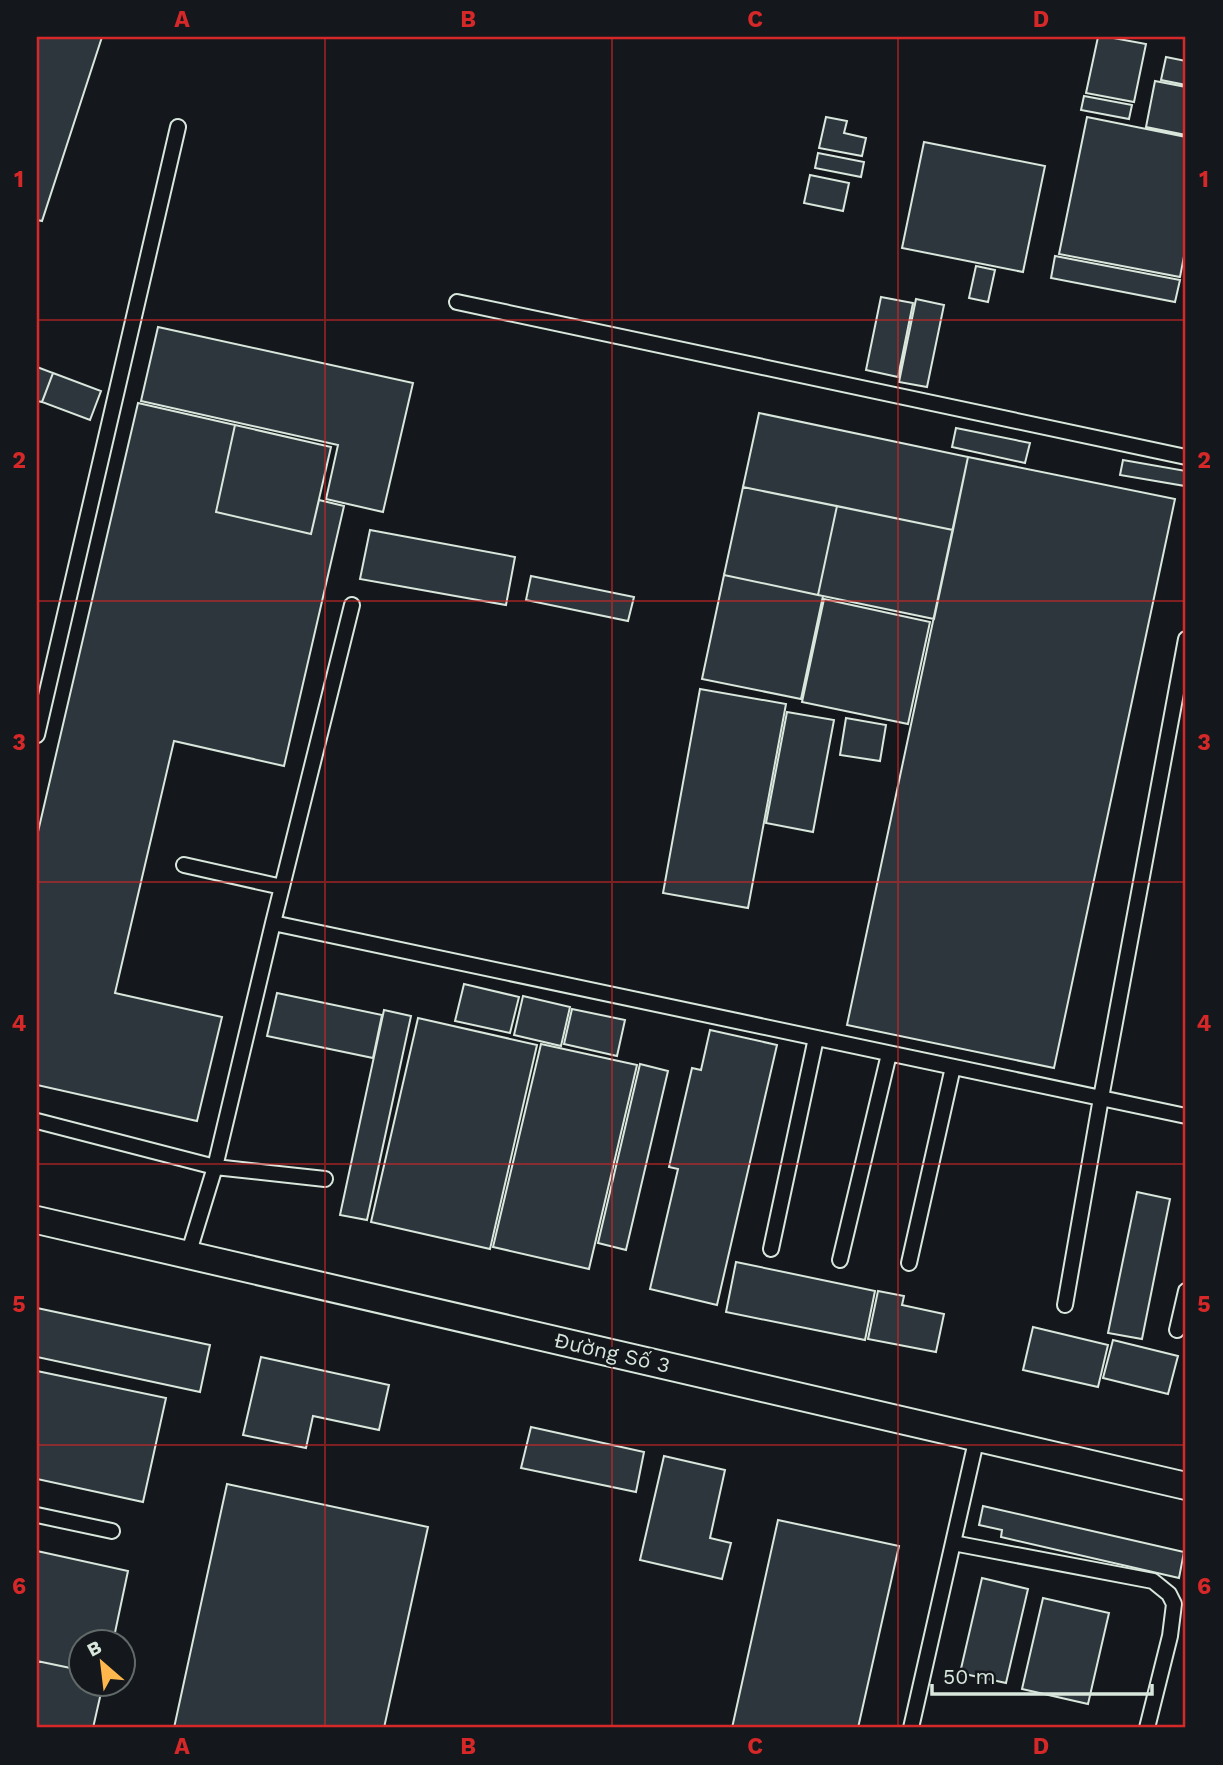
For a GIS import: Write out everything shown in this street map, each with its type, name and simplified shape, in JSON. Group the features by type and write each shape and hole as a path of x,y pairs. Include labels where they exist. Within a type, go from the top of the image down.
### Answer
{"street":[{"name":"Đường Số 3","path":"37,1220 1186,1486"}],"lane":[{"path":"37,735 178,127"},
{"path":"457,302 1186,457"},
{"path":"188,1255 215,1167 352,605"},
{"path":"1065,1305 1186,639"},
{"path":"184,865 282,887"},
{"path":"273,923 1186,1116"},
{"path":"771,1248 817,1038"},
{"path":"840,1260 889,1054"},
{"path":"909,1263 953,1067"},
{"path":"37,1121 215,1167 326,1179"},
{"path":"1177,1330 1186,1291"},
{"path":"911,1728 977,1437"},
{"path":"37,1516 112,1531"},
{"path":"953,1543 1153,1581 1169,1594 1174,1604 1170,1636 1147,1728"}],"building":[{"path":"37,37 102,37 42,221 37,220"},
{"path":"1098,37 1146,44 1134,102 1086,93"},
{"path":"1166,57 1186,61 1186,85 1161,80"},
{"path":"1155,81 1186,87 1186,135 1146,127"},
{"path":"1084,96 1132,105 1129,119 1081,110"},
{"path":"826,117 847,121 844,133 866,138 862,156 819,148"},
{"path":"1087,117 1186,137 1186,246 1180,277 1059,254"},
{"path":"924,142 1045,166 1023,272 902,248"},
{"path":"818,153 864,162 861,177 815,168"},
{"path":"810,175 849,183 843,211 804,203"},
{"path":"1055,256 1180,280 1175,302 1051,278"},
{"path":"976,266 995,270 988,302 969,298"},
{"path":"881,297 913,303 898,377 866,370"},
{"path":"916,299 944,305 927,387 899,382"},
{"path":"158,327 413,383 383,512 326,499 338,445 141,401"},
{"path":"37,367 53,373 42,402 37,401"},
{"path":"53,373 101,391 90,420 42,402"},
{"path":"138,403 235,425 216,512 311,534 319,500 344,506 284,766 174,741 115,993 222,1017 197,1121 37,1085 37,836"},
{"path":"759,413 968,457 953,530 743,487"},
{"path":"235,425 331,447 311,534 216,512"},
{"path":"956,428 1030,443 1025,463 952,447"},
{"path":"968,457 1175,499 1054,1068 847,1025"},
{"path":"1123,460 1186,471 1185,486 1120,475"},
{"path":"743,487 837,506 818,595 724,575"},
{"path":"837,506 953,530 934,619 818,595"},
{"path":"370,530 515,557 506,605 360,579"},
{"path":"724,575 823,596 801,699 702,679"},
{"path":"531,576 634,597 628,621 526,600"},
{"path":"824,599 930,622 908,724 802,702"},
{"path":"700,689 786,704 748,908 663,893"},
{"path":"787,712 834,720 813,832 766,823"},
{"path":"846,718 886,725 880,761 840,755"},
{"path":"464,984 519,997 510,1033 455,1021"},
{"path":"277,993 382,1015 373,1058 267,1036"},
{"path":"523,996 570,1007 561,1046 514,1035"},
{"path":"572,1009 625,1020 617,1056 564,1044"},
{"path":"384,1010 411,1016 367,1220 340,1215"},
{"path":"418,1018 537,1045 490,1249 371,1222"},
{"path":"710,1030 777,1045 717,1305 650,1289 678,1169 669,1167 692,1068 701,1070"},
{"path":"541,1044 637,1065 589,1269 493,1247"},
{"path":"640,1064 668,1071 626,1250 598,1243"},
{"path":"1137,1192 1170,1199 1142,1339 1108,1333"},
{"path":"736,1262 875,1291 865,1340 726,1312"},
{"path":"878,1291 904,1296 902,1305 944,1314 936,1352 868,1339"},
{"path":"37,1308 210,1345 200,1392 37,1357"},
{"path":"1033,1327 1108,1345 1098,1387 1023,1370"},
{"path":"1113,1340 1178,1356 1168,1394 1103,1378"},
{"path":"261,1357 389,1385 379,1430 313,1416 306,1448 243,1435"},
{"path":"37,1371 166,1398 143,1502 37,1479"},
{"path":"531,1427 644,1452 636,1492 521,1468"},
{"path":"664,1456 725,1470 710,1538 731,1543 722,1579 640,1560"},
{"path":"227,1484 428,1527 384,1728 174,1728"},
{"path":"983,1506 1184,1552 1179,1578 1001,1537 1002,1530 979,1525"},
{"path":"778,1520 899,1546 858,1728 732,1728"},
{"path":"37,1551 128,1571 116,1628 66,1628 66,1667 37,1661"},
{"path":"982,1578 1028,1589 1006,1683 960,1673"},
{"path":"1043,1598 1109,1613 1088,1704 1022,1689"},
{"path":"37,1661 66,1667 66,1698 100,1698 93,1728 37,1728"}]}
